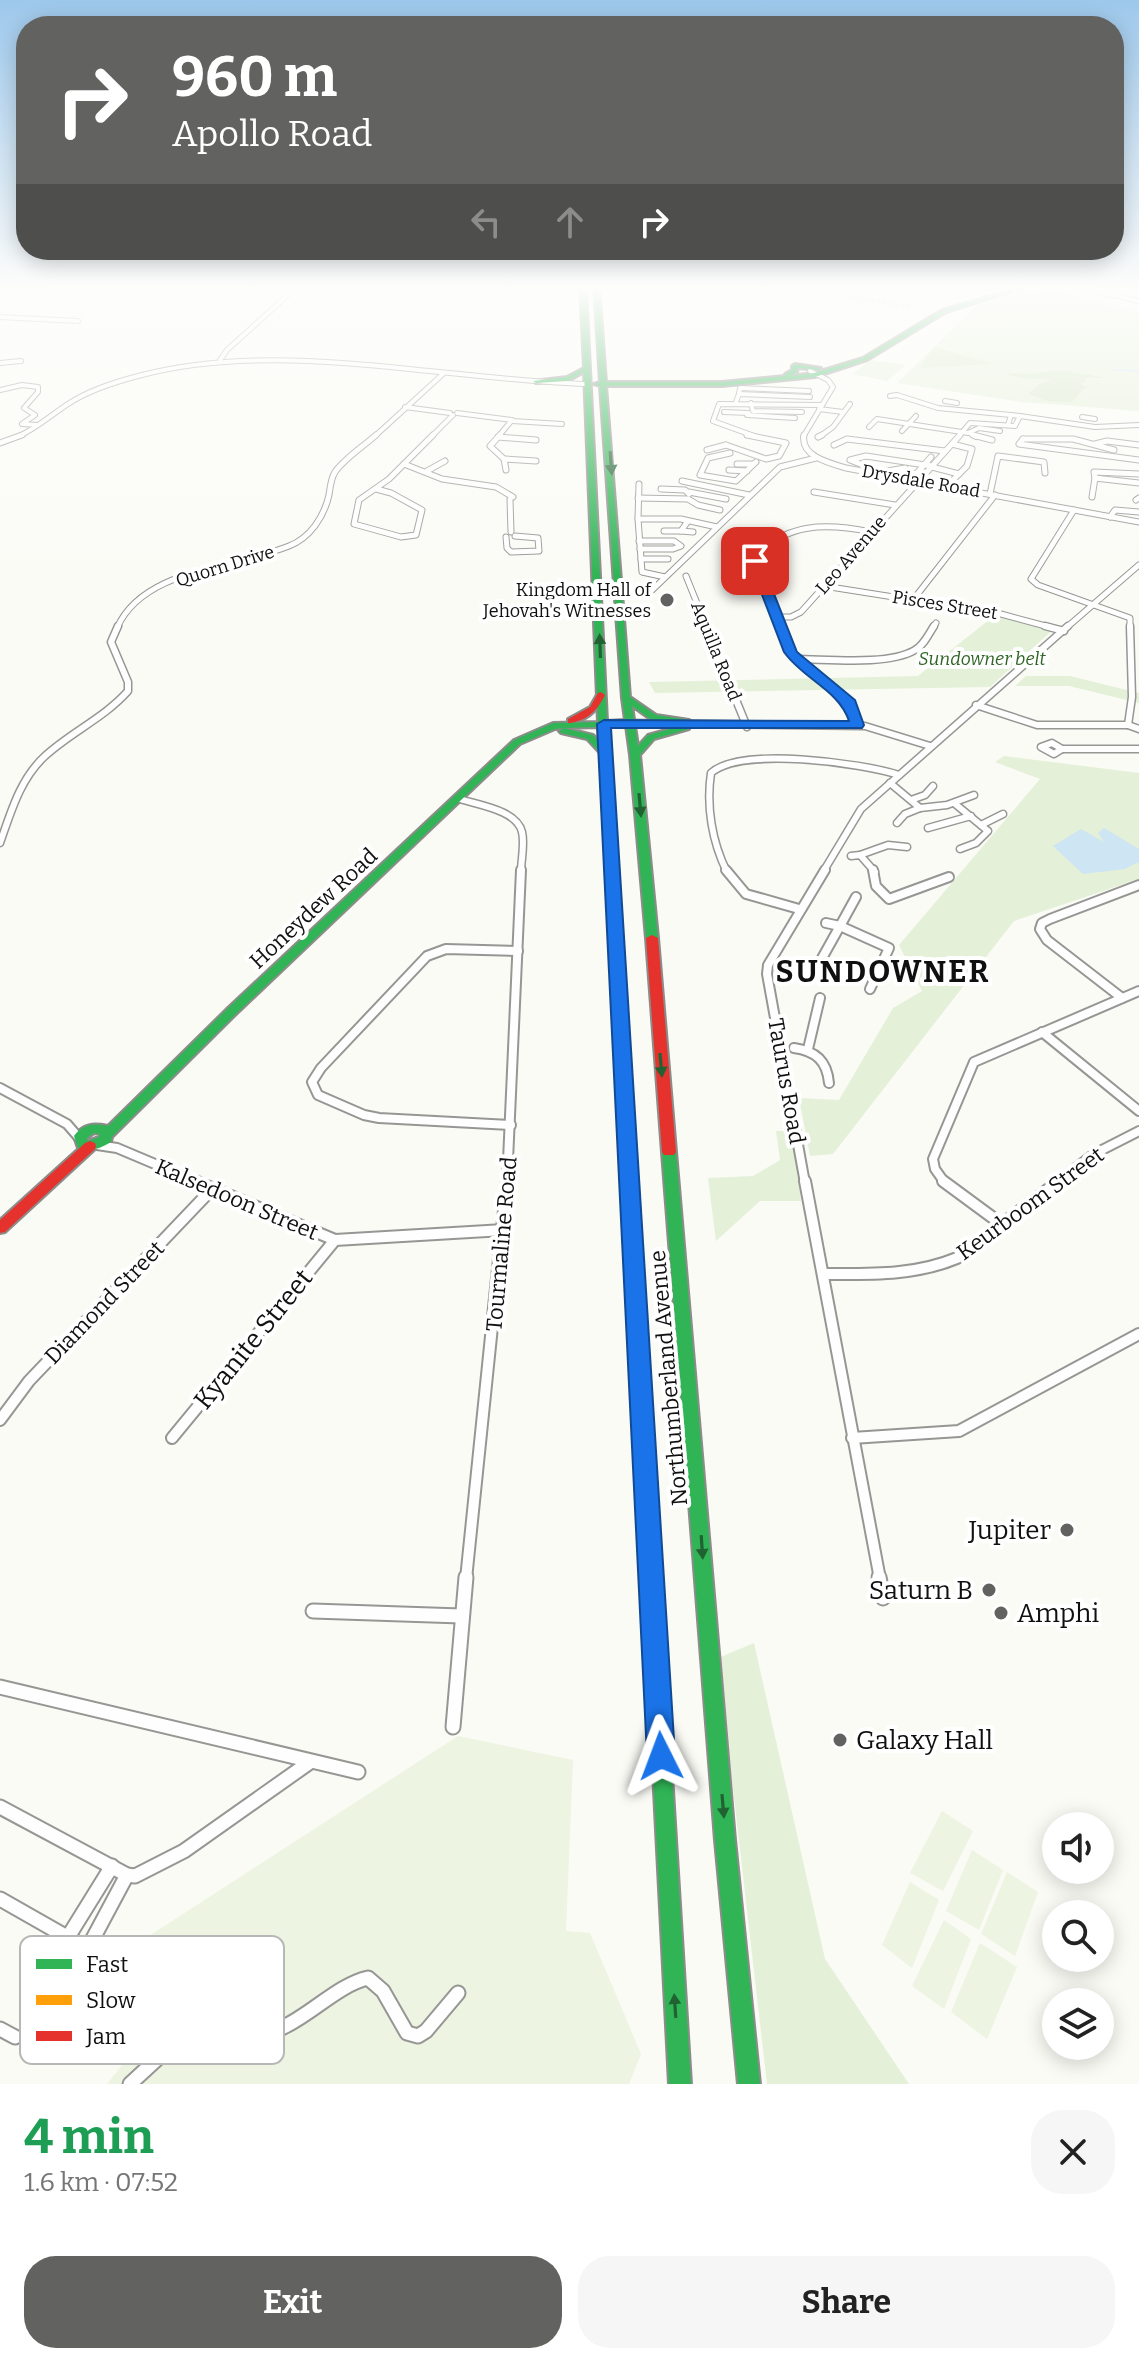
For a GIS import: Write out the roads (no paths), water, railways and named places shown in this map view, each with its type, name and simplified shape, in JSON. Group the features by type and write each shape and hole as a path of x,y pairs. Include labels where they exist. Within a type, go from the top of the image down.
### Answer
{"main road":[{"path":"546,383 571,387 582,383"},
{"name":"Northumberland Avenue","path":"586,383 680,2084"},
{"name":"Northumberland Avenue","path":"603,383 626,698 635,755 723,1810 749,2084"},
{"path":"606,397 615,388 633,383"},
{"path":"560,728 588,714 601,694"},
{"path":"626,698 653,717 688,725"},
{"path":"635,755 651,737 688,725"},
{"name":"Honeydew Road","path":"0,1228 94,1137 129,1111 460,799 500,757 525,737 540,729 630,726"},
{"path":"560,728 590,737 607,756"}],"street":[{"path":"0,443 37,425 74,400 115,383"},
{"name":"Quorn Drive","path":"0,843 12,808 29,775 46,755 98,718 128,691 128,682 111,647 112,638 128,606 191,573 290,546 300,540 322,518 334,473 431,383"},
{"path":"647,595 780,467 816,458 801,441 833,387 830,383"},
{"path":"0,390 22,385 38,387 38,392 24,408 35,415 22,423 37,425"},
{"path":"736,402 739,394 810,394"},
{"path":"892,394 942,409 1016,415 1090,427 1139,425"},
{"path":"942,409 947,401 957,403"},
{"path":"707,450 726,445 769,460 777,458 786,443 740,433 712,420 717,405 736,402 820,407 843,412"},
{"path":"751,403 753,411"},
{"path":"818,437 833,427 850,404"},
{"path":"406,405 454,414 562,424"},
{"path":"962,432 975,421 1015,426 1015,408"},
{"path":"747,415 753,411 802,412"},
{"path":"724,412 782,420 795,418"},
{"path":"869,427 885,412"},
{"path":"376,489 391,493 422,510 416,534 406,538 354,525 359,500 404,464 454,414"},
{"path":"1008,425 1016,415"},
{"path":"902,431 916,416"},
{"path":"1082,417 1092,418 1090,427"},
{"path":"877,419 970,433 992,440"},
{"path":"512,421 491,448 504,459 536,461"},
{"path":"933,435 946,422"},
{"path":"970,433 979,428 1000,431"},
{"name":"Leo Avenue","path":"778,617 797,615 962,432"},
{"path":"726,445 740,433"},
{"path":"1030,434 1023,435 1019,444 1023,447 1072,448 1090,455 1139,460"},
{"path":"498,437 536,440"},
{"path":"973,444 978,438"},
{"path":"834,445 847,439 945,451"},
{"path":"1023,439 1073,439 1114,450"},
{"path":"1094,444 1108,441 1139,445"},
{"path":"951,482 967,466 972,449 952,444"},
{"path":"730,453 708,458 699,474 722,481 736,481 755,463 737,464"},
{"path":"931,457 924,465 913,474 887,471 850,460 868,456 924,465 932,466 959,474"},
{"path":"913,600 992,495 998,456 1044,462 1045,473"},
{"name":"Drysdale Road","path":"816,458 846,468 1139,522"},
{"path":"504,459 506,470"},
{"path":"427,471 445,461"},
{"path":"404,464 435,476 506,491 512,498 511,535 507,548 511,552 539,551 538,538 511,535"},
{"path":"887,471 905,468"},
{"path":"729,470 747,471"},
{"path":"1092,497 1094,472 1139,474"},
{"path":"1095,478 1139,483"},
{"path":"682,481 749,495"},
{"path":"721,489 722,481"},
{"path":"639,484 638,519 643,583"},
{"path":"661,489 684,489 698,505 720,510"},
{"path":"814,492 895,505"},
{"path":"638,498 689,496 726,499"},
{"path":"1074,510 1031,579 1038,585 1126,615 1131,621 1132,697 1128,725"},
{"path":"1110,517 1117,510 1139,512"},
{"path":"638,519 707,519"},
{"path":"693,519 717,527"},
{"path":"681,531 693,519"},
{"path":"858,725 850,703 796,659 763,588 754,559 776,535 836,526 871,532"},
{"path":"664,531 693,532"},
{"path":"639,541 674,541 681,546 673,549 640,549"},
{"path":"641,559 668,559"},
{"name":"Taurus Road","path":"883,1598 767,974 775,950 856,815 976,705 1139,565"},
{"path":"642,572 665,577"},
{"path":"1129,575 1139,579"},
{"name":"Aquilla Road","path":"686,576 747,725"},
{"name":"Pisces Street","path":"824,586 1008,615 1064,631"},
{"path":"796,659 888,658 905,654 917,649 936,623"},
{"path":"976,705 1037,725 1128,725 1139,729"},
{"path":"630,726 858,725 888,731 930,746"},
{"path":"1062,749 1139,749"},
{"path":"799,909 754,898 735,885 715,840 710,810 710,779 715,768 735,761 843,761 870,764 899,775"},
{"path":"890,783 920,808"},
{"path":"911,800 925,795 933,786"},
{"path":"897,823 905,814 920,808 954,803 974,795"},
{"name":"Tourmaline Road","path":"453,1727 461,1616 504,1230 518,951 520,826 506,814 460,799"},
{"path":"954,803 987,829 987,833 976,843 960,849"},
{"path":"981,825 1003,814"},
{"path":"928,828 971,816"},
{"path":"907,847 891,844 856,856 876,873 876,886 889,899 949,877"},
{"path":"1122,998 1042,936 1040,926 1050,919 1139,885"},
{"path":"816,969 856,897"},
{"path":"826,923 889,948 870,989"},
{"path":"511,1125 364,1115 318,1095 313,1090 312,1082 321,1068 427,956 446,949 518,951"},
{"path":"1000,1223 942,1180 935,1171 933,1159 974,1062 1139,991"},
{"path":"808,1049 820,998"},
{"path":"1042,1032 1139,1111"},
{"path":"794,1048 808,1049 827,1064 829,1083"},
{"path":"0,1088 94,1137"},
{"name":"Kalsedoon Street","path":"67,1124 335,1240 504,1230"},
{"name":"Keurboom Street","path":"823,1274 919,1272 939,1267 957,1258 1094,1154 1139,1131"},
{"name":"Diamond Street","path":"0,1420 29,1381 213,1188"},
{"name":"Kyanite Street","path":"172,1438 335,1240"},
{"path":"852,1438 959,1431 1139,1334"},
{"path":"313,1611 461,1616"},
{"path":"0,1687 358,1772"},
{"path":"0,1807 127,1875 145,1873 184,1851 310,1762"},
{"path":"69,1936 112,1866"},
{"path":"94,1936 127,1875"},
{"path":"0,1899 66,1936"},
{"path":"284,2024 311,2010 346,1984 368,1978 383,1991 407,2033 418,2036 426,2031 458,1993"},
{"path":"0,2029 15,2037"},
{"path":"130,2084 152,2064"}],"water":[{"path":"1104,828 1139,849 1139,862 1125,869 1083,874 1053,846 1081,829 1104,842 1098,833"}],"place":[{"name":"Kingdom Hall of Jehovah's Witnesses","path":"667,600"},
{"name":"Jupiter","path":"1067,1530"},
{"name":"Saturn B","path":"989,1590"},
{"name":"Amphi","path":"1001,1613"},
{"name":"Galaxy Hall","path":"840,1740"}],"district":[{"name":"SUNDOWNER","path":"883,972"}],"park label":[{"name":"Sundowner belt","path":"982,659"}]}
